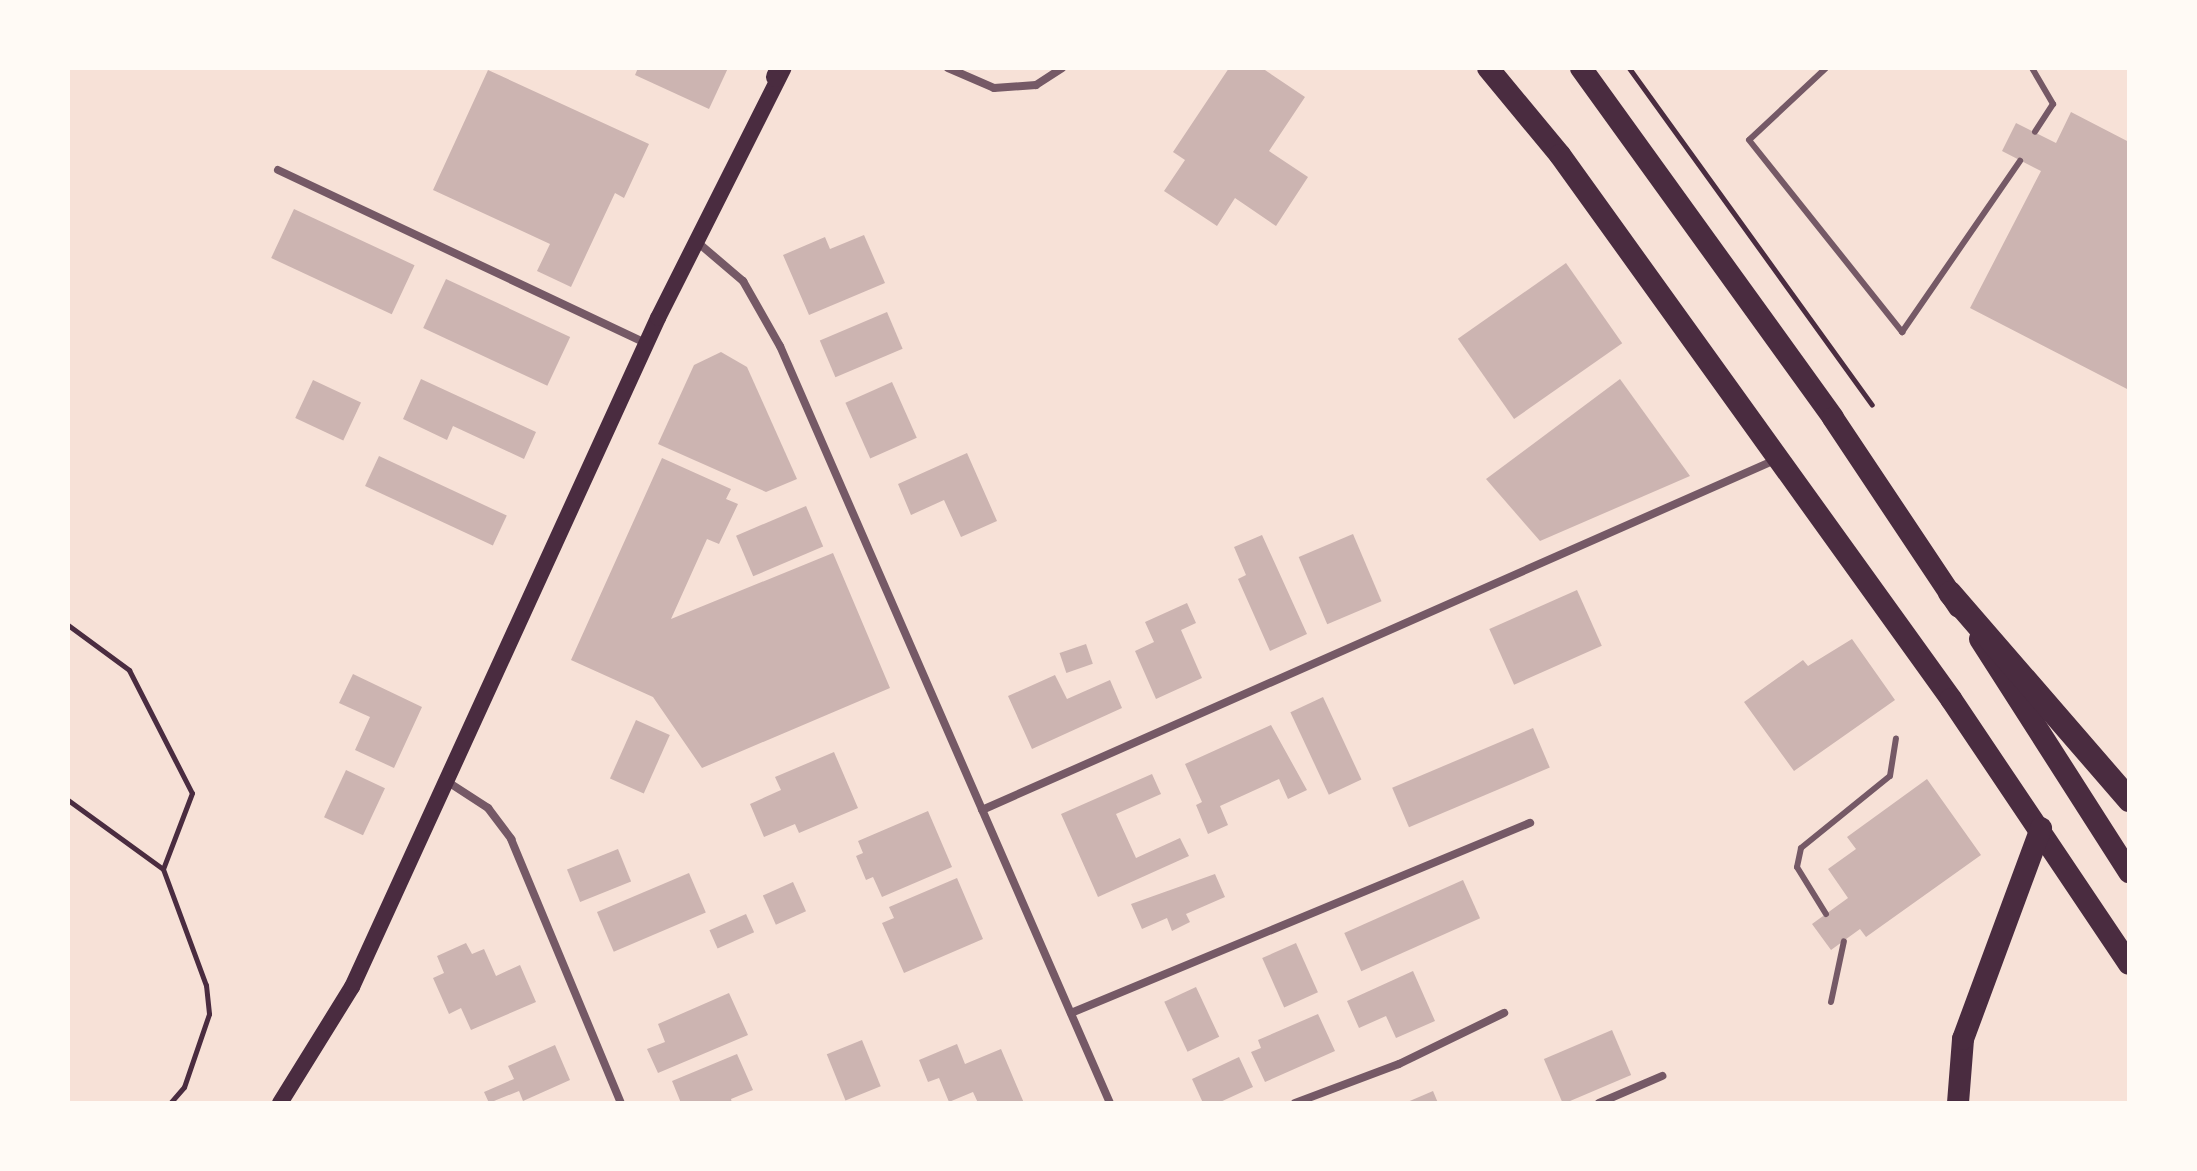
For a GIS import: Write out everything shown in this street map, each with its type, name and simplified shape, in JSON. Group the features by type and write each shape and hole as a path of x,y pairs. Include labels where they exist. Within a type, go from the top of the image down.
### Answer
{"highway":[{"path":"1488,68 1560,155 1778,458 2041,828 2129,964"},
{"path":"1581,68 1833,418 1950,593 2129,872"},
{"path":"1950,593 2129,800"},
{"path":"1958,1101 1963,1039 2041,828"}],"main road":[{"path":"280,1103 352,987 646,343 780,71"}],"street":[{"path":"948,68 994,88 1036,85 1062,68"},
{"path":"278,170 646,343"},
{"path":"696,241 736,273 780,346 1110,1103"},
{"path":"982,810 1409,624 1778,458"},
{"path":"448,782 488,808 511,839 621,1103"},
{"path":"1071,1013 1530,823"},
{"path":"1295,1103 1399,1064 1504,1013"},
{"path":"1599,1103 1662,1076"}],"lane":[{"path":"1826,68 1749,140 1902,332 2020,161"},
{"path":"2032,68 2053,104 2035,132"},
{"path":"1826,914 1797,867 1801,848 1890,776 1896,738"},
{"path":"1831,1002 1844,941"}],"path":[{"path":"1629,68 1872,405"},
{"path":"68,625 129,670 192,793 163,869"},
{"path":"68,800 163,869 206,985 209,1014 184,1087 170,1103"}],"building":[{"path":"638,68 728,68 709,109 635,75"},
{"path":"1229,68 1262,68 1305,97 1269,151 1308,177 1276,226 1235,198 1217,226 1164,191 1185,160 1173,152"},
{"path":"488,70 649,144 624,198 615,193 571,287 537,271 550,244 433,190"},
{"path":"2071,112 2129,142 2129,390 1970,308 2041,171 2002,151 2016,123 2056,143"},
{"path":"294,209 415,265 392,314 271,258"},
{"path":"864,235 885,283 809,315 783,255 825,237 830,249"},
{"path":"1566,263 1622,343 1514,419 1458,339"},
{"path":"446,279 570,337 547,386 423,328"},
{"path":"887,312 903,349 835,377 820,341"},
{"path":"721,352 747,367 797,479 766,492 658,444 694,365"},
{"path":"421,379 536,432 524,459 453,426 447,440 403,419"},
{"path":"1620,379 1690,476 1540,541 1486,479"},
{"path":"313,380 361,402 343,440 295,418"},
{"path":"892,382 917,438 870,458 845,403"},
{"path":"967,453 997,521 961,537 944,500 911,515 898,484"},
{"path":"379,456 507,516 493,545 365,486"},
{"path":"662,458 731,489 726,499 738,504 719,544 707,539 671,619 833,553 890,688 702,768 653,697 571,660"},
{"path":"806,506 823,547 753,576 736,536"},
{"path":"1353,534 1382,601 1327,624 1299,557"},
{"path":"1262,535 1307,634 1270,651 1238,579 1246,575 1234,547"},
{"path":"1577,590 1602,646 1514,685 1489,629"},
{"path":"1187,603 1196,623 1181,630 1202,678 1156,699 1135,651 1154,642 1145,622"},
{"path":"1852,639 1895,700 1794,771 1744,702 1803,660 1808,666"},
{"path":"1086,644 1093,664 1066,673 1060,653"},
{"path":"353,674 422,707 394,768 355,750 370,717 339,703"},
{"path":"1055,675 1067,699 1110,680 1122,708 1032,749 1008,696"},
{"path":"1323,697 1361,779 1329,795 1290,712"},
{"path":"636,720 670,735 644,794 610,778"},
{"path":"1271,725 1307,790 1288,799 1279,779 1220,806 1228,825 1208,834 1196,805 1202,802 1185,764"},
{"path":"1533,728 1550,768 1409,827 1392,788"},
{"path":"834,752 858,808 799,833 795,824 764,837 750,804 781,790 775,777"},
{"path":"346,770 385,788 363,835 324,817"},
{"path":"1152,774 1161,794 1116,814 1136,858 1180,838 1189,856 1098,897 1061,814"},
{"path":"1927,779 1981,855 1866,937 1860,929 1831,950 1812,924 1848,898 1828,869 1856,849 1847,837"},
{"path":"928,811 952,867 882,897 873,877 866,880 856,856 863,853 858,841"},
{"path":"618,849 631,881 580,902 567,870"},
{"path":"689,873 706,913 614,952 597,912"},
{"path":"1215,874 1225,897 1186,914 1190,922 1172,931 1167,918 1142,929 1131,904"},
{"path":"957,878 983,939 904,973 882,923 894,918 889,907"},
{"path":"1463,880 1480,918 1361,971 1344,933"},
{"path":"793,882 806,911 776,925 763,895"},
{"path":"746,914 754,932 718,949 709,930"},
{"path":"466,943 472,954 484,949 496,976 520,965 536,1002 471,1030 461,1008 449,1014 433,978 444,973 437,956"},
{"path":"1296,943 1318,992 1284,1007 1262,958"},
{"path":"1413,971 1435,1021 1396,1038 1386,1016 1359,1028 1347,1001"},
{"path":"1196,987 1219,1037 1188,1052 1164,1002"},
{"path":"729,993 748,1035 658,1073 647,1049 665,1042 658,1024"},
{"path":"1318,1014 1335,1051 1265,1082 1251,1052 1261,1048 1258,1040"},
{"path":"1612,1030 1631,1075 1563,1103 1544,1059"},
{"path":"862,1040 881,1086 845,1101 827,1054"},
{"path":"957,1044 965,1064 1001,1049 1024,1103 978,1103 973,1092 949,1102 939,1078 928,1082 919,1060"},
{"path":"555,1045 570,1080 523,1101 519,1091 489,1103 484,1092 514,1079 508,1066"},
{"path":"737,1054 753,1090 731,1099 732,1103 681,1103 672,1081"},
{"path":"1239,1057 1253,1087 1218,1103 1203,1103 1192,1079"},
{"path":"1433,1091 1438,1103 1405,1103"}]}
